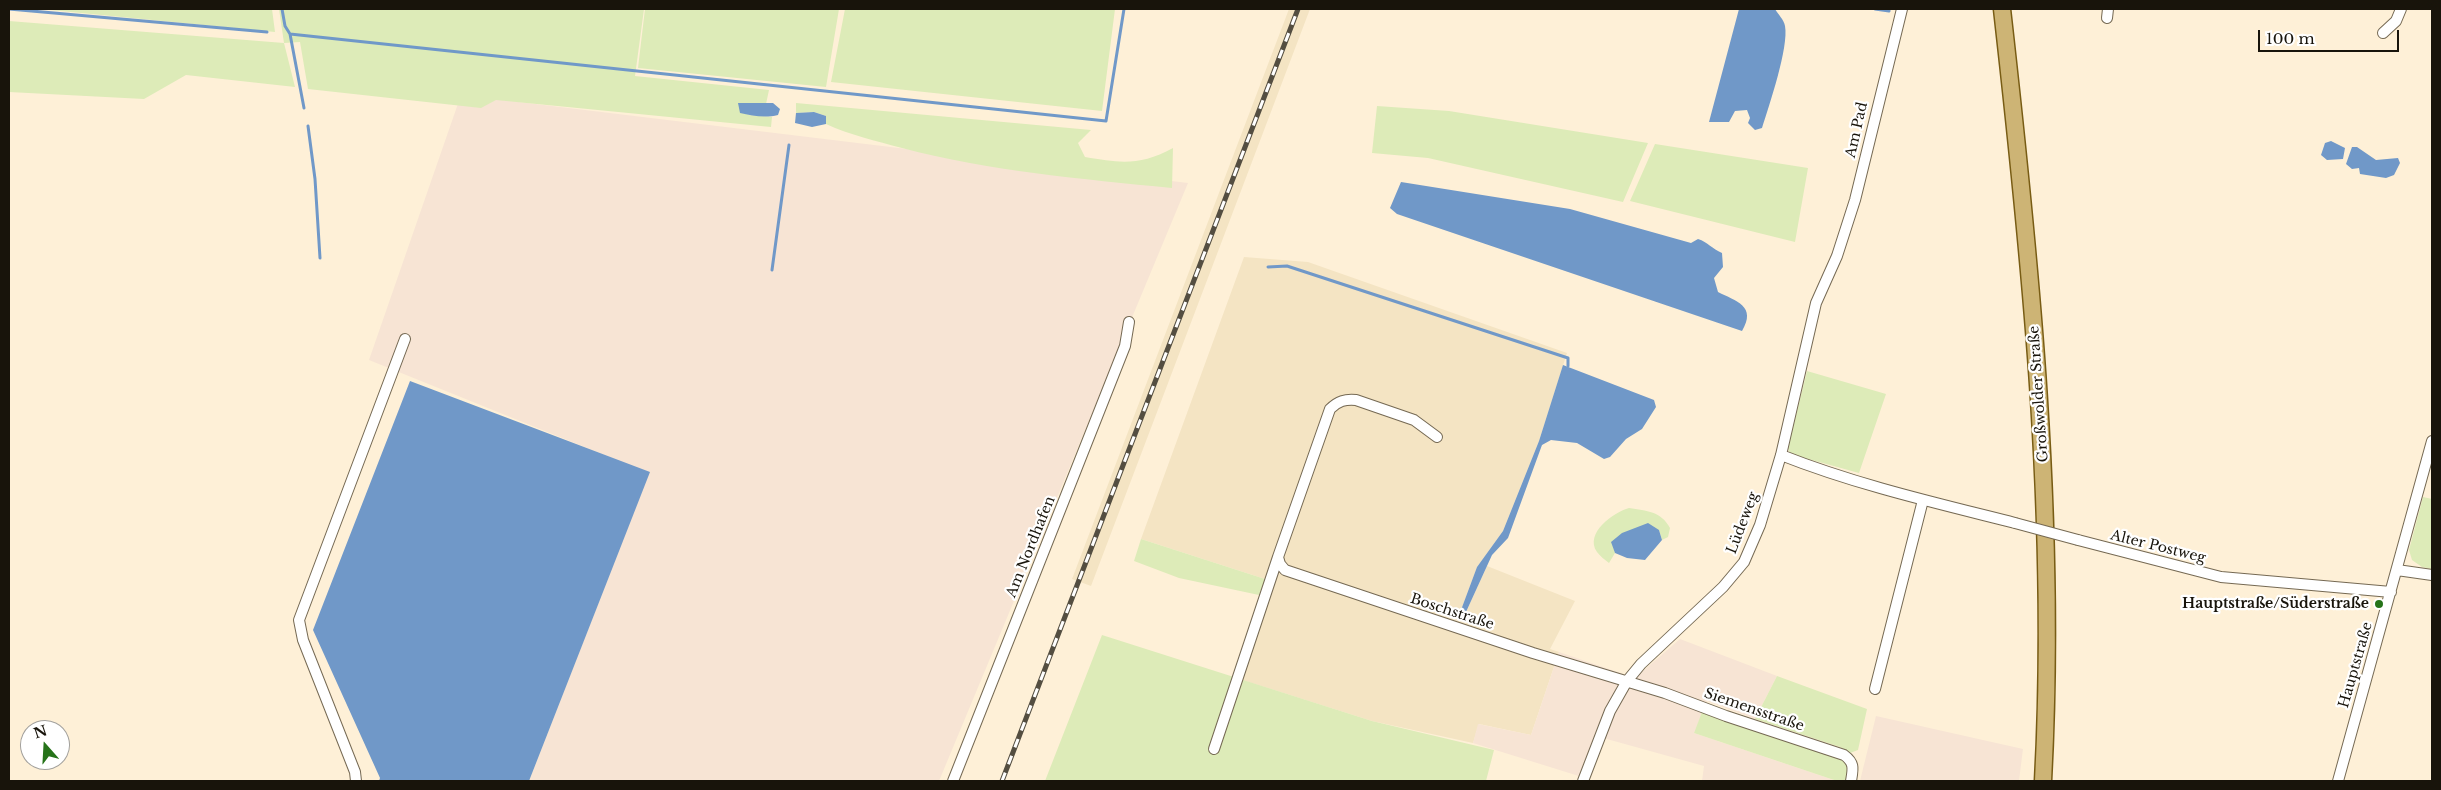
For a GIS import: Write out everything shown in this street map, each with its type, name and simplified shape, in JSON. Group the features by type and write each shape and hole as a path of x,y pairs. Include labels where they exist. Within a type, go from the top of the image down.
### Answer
{"main road":[{"name":"Großwolder Straße","path":"2002,9 2039,374 2047,538 2046,735 2043,781"}],"street":[{"name":"Am Pad","path":"1837,256 1862,173 1874,114 1902,9"},
{"path":"2383,34 2396,21 2401,9"},
{"name":"Lüdeweg","path":"1583,781 1610,711 1627,681 1641,664 1723,588 1744,562 1760,525 1781,455 1816,303 1837,256"},
{"name":"Am Nordhafen","path":"953,781 1122,354 1129,322"},
{"path":"356,781 303,640 299,620 405,339"},
{"path":"1214,749 1278,556 1330,409 1336,403 1346,399 1356,400 1414,420 1437,437"},
{"name":"Hauptstraße","path":"2338,781 2432,441"},
{"name":"Alter Postweg","path":"1781,455 1814,468 1923,500 2221,577 2391,592"},
{"path":"1875,688 1923,500"},
{"name":"Boschstraße","path":"1278,556 1280,564 1285,570 1294,574 1533,653 1627,681"},
{"path":"2397,570 2432,575"},
{"name":"Siemensstraße","path":"1627,681 1844,755 1851,760 1854,768 1851,781"}],"shaded area":[{"path":"1289,9 1310,9 1091,586 1072,579"},
{"path":"461,95 1188,183 939,781 529,781 649,473 369,360"},
{"path":"1244,257 1308,262 1567,353 1539,441 1503,531 1477,567 1461,610 1466,612 1487,566 1575,601 1550,649 1559,652 1531,735 1479,724 1473,743 1372,721 1233,677 1265,579 1141,539"},
{"path":"1680,639 1777,676 1755,719 1707,701 1694,733 1837,781 1702,781 1704,766 1596,736 1582,777 1473,743 1478,724 1531,735 1559,652 1635,678"},
{"path":"1876,716 2023,749 2019,781 1860,781"}],"green space":[{"path":"40,9 272,9 275,32"},
{"path":"279,9 644,9 635,76 769,90 766,104 739,103 749,115 772,117 771,127 496,100 481,108 308,89 300,42 284,43"},
{"path":"645,9 839,9 826,87 638,68"},
{"path":"845,9 1115,9 1102,111 831,82"},
{"path":"9,21 284,43 295,87 186,75 144,99 9,92"},
{"path":"796,103 1091,130 1078,143 1085,157 1109,161 1130,162 1150,158 1173,148 1172,188 1036,173 935,156 854,135 835,128 826,124 826,116 814,112 796,113"},
{"path":"1377,106 1449,111 1648,143 1623,202 1428,158 1372,153"},
{"path":"1655,144 1808,168 1795,242 1630,201"},
{"path":"1807,371 1886,394 1859,473 1790,454 1788,448"},
{"path":"2423,497 2432,499 2432,569 2422,567 2412,560 2409,550"},
{"path":"1629,508 1658,515 1670,528 1668,537 1662,540 1659,530 1612,542 1615,553 1609,563 1597,552 1594,538 1603,524 1616,514"},
{"path":"1141,539 1265,579 1259,595 1179,578 1134,561"},
{"path":"1102,635 1372,721 1494,750 1486,781 1045,781"},
{"path":"1777,676 1867,709 1858,750 1850,753 1840,747 1755,719"},
{"path":"1702,712 1844,759 1848,764 1847,781 1837,781 1694,733"}],"water":[{"path":"1739,9 1775,9 1785,26 1784,48 1773,92 1762,128 1755,130 1748,123 1750,118 1747,110 1735,111 1729,122 1709,122"},
{"path":"738,103 773,103 780,109 778,115 754,116 740,113"},
{"path":"814,112 826,116 826,124 812,127 795,123 796,113"},
{"path":"2331,141 2345,148 2343,159 2327,160 2321,155 2325,143"},
{"path":"2352,147 2357,147 2376,160 2398,158 2400,163 2394,175 2386,178 2360,174 2359,168 2352,169 2346,164"},
{"path":"1401,182 1570,209 1691,243 1698,239 1701,240 1722,253 1723,267 1714,278 1718,292 1731,298 1746,310 1746,323 1742,331 1397,214 1390,208"},
{"path":"1563,365 1654,400 1656,407 1642,429 1626,439 1610,457 1604,459 1577,443 1551,440 1542,445 1508,538 1492,555 1466,612 1461,610 1477,567 1503,531 1539,441"},
{"path":"410,381 650,472 529,781 379,781 380,778 313,630"},
{"path":"1648,523 1659,530 1662,540 1645,560 1627,558 1615,553 1611,542 1622,533"}],"waterway":[{"path":"9,9 267,32"},
{"path":"282,9 285,26 290,34 1106,121 1124,9"},
{"path":"1875,9 1889,11 1889,9"},
{"path":"290,34 304,108"},
{"path":"308,126 315,179 320,258"},
{"path":"772,270 789,145"},
{"path":"1268,267 1287,266 1568,358 1568,366"}],"railway":[{"path":"1002,781 1298,9"}],"place":[{"name":"Hauptstraße/Süderstraße","path":"2379,604"}]}
